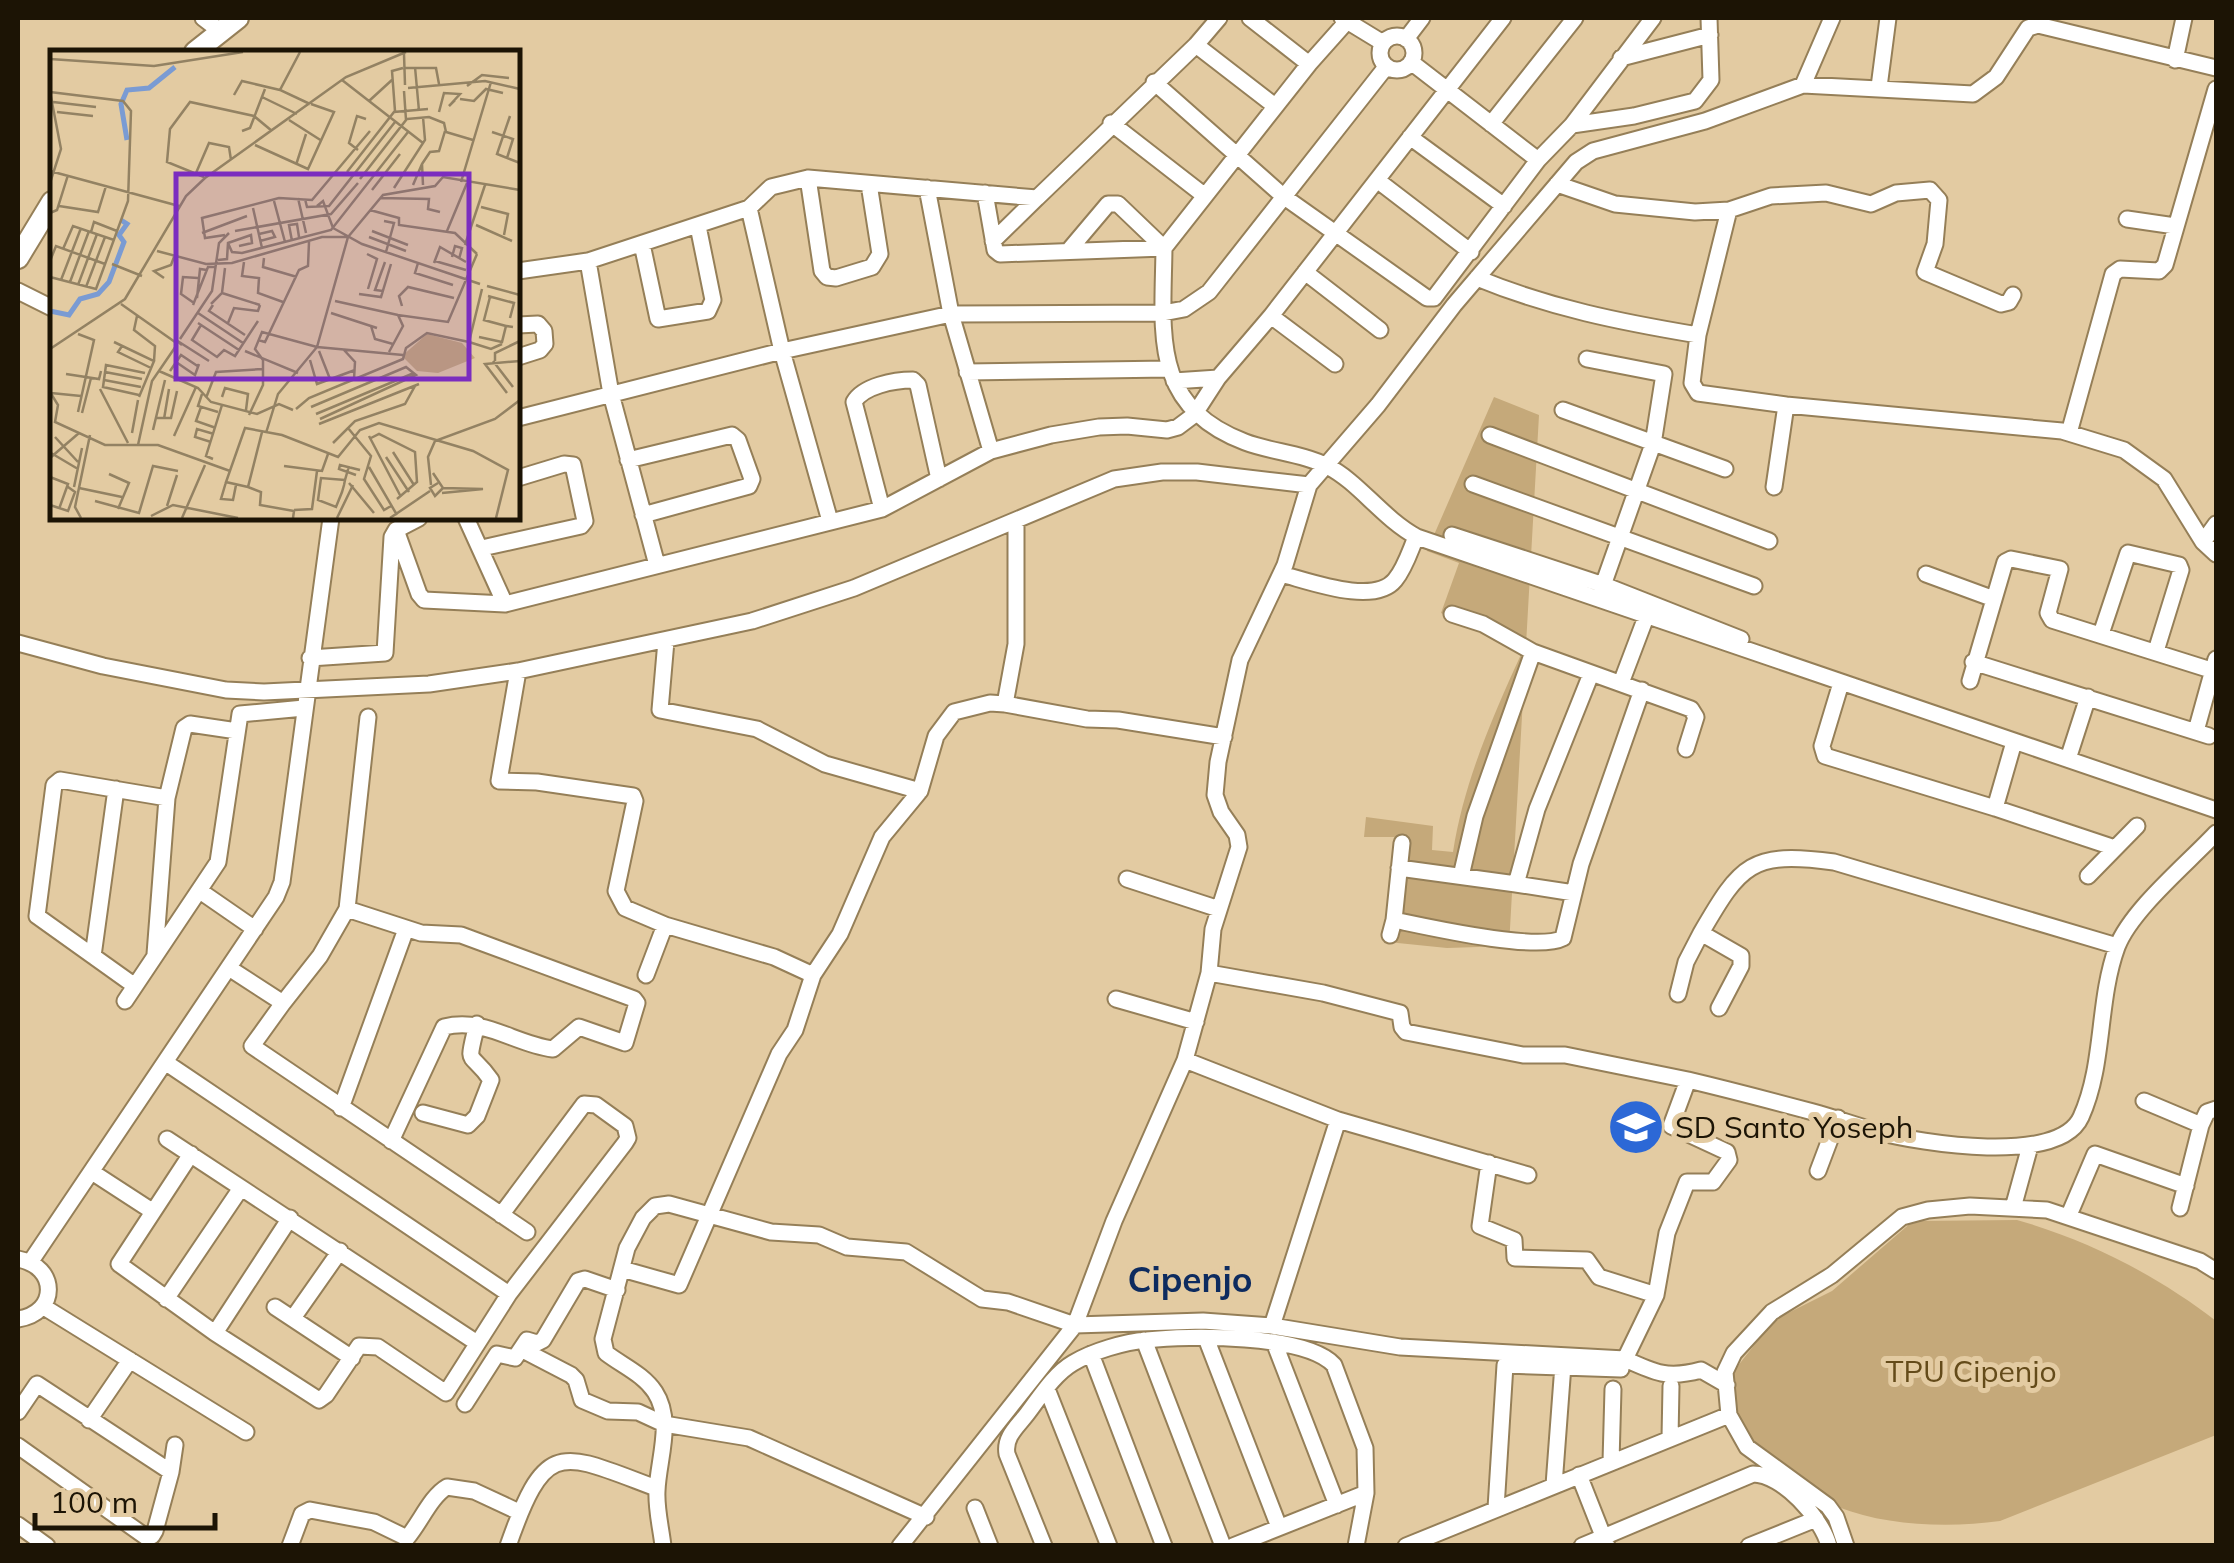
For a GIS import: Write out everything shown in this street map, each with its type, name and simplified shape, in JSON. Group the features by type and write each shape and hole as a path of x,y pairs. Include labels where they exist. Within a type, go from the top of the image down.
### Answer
{"main road":[{"path":"196,50 212,24 238,18"},
{"path":"20,249 50,205"}],"street":[{"path":"993,242 1220,18"},
{"path":"1250,18 1309,64"},
{"path":"1406,38 1422,18"},
{"path":"396,530 424,600 505,604 882,509 991,452 1051,435 1099,427 1172,429 1194,415 1218,378 1271,316 1503,18"},
{"path":"1491,124 1575,18"},
{"path":"1572,125 1634,116 1695,101 1710,80 1709,18"},
{"path":"1802,85 1832,18"},
{"path":"1879,87 1888,18"},
{"path":"2175,60 2184,18"},
{"path":"1383,43 1347,19 1164,248 1163,313 1171,375 1194,415 1247,443 1327,466 1386,518 1416,537 1601,592 1646,616 2216,810"},
{"path":"1154,82 1283,196 1427,298 1438,296 1538,160 1572,125 1644,21"},
{"path":"900,1546 1075,1325 1114,1221 1184,1060 1210,973 1214,929 1240,847 1215,795 1240,660 1281,574 1310,484 1576,162 1588,154 1705,121 1802,85 1972,94 1996,77 2028,28 2038,25 2216,68"},
{"path":"1394,36 1406,38 1413,49 1411,62 1400,70 1386,67 1380,56 1383,43 1394,36"},
{"path":"1621,58 1710,36"},
{"path":"1196,45 1275,106"},
{"path":"1411,62 1538,160"},
{"path":"520,417 951,314 1163,313 1184,309 1208,292 1386,67"},
{"path":"2069,433 2114,274 2120,270 2159,271 2165,264 2216,89"},
{"path":"1111,123 1205,196"},
{"path":"1410,137 1504,206"},
{"path":"520,271 588,262 749,208 771,187 808,178 1037,198"},
{"path":"808,178 822,270 827,277 836,278 872,268 880,254 868,184"},
{"path":"1377,180 1471,252"},
{"path":"1557,184 1615,204 1696,212 1729,210 1772,196 1826,193 1871,204 1896,193 1930,190 1939,200 1938,218 1935,244 1924,272 2001,304 2014,295"},
{"path":"928,188 951,314 991,452"},
{"path":"985,194 995,250 1000,254 1164,248"},
{"path":"1070,249 1108,204 1114,202 1164,248"},
{"path":"749,208 782,352 830,522"},
{"path":"1729,210 1698,335 1693,390 1786,405 2069,433 2129,452 2164,479 2203,542 2216,554"},
{"path":"2127,218 2175,226"},
{"path":"642,244 656,316 662,319 708,310 714,300 698,226"},
{"path":"588,262 612,394 657,565"},
{"path":"1305,272 1380,330"},
{"path":"1477,278 1532,301 1624,323 1698,335"},
{"path":"18,292 50,307"},
{"path":"1271,316 1335,364"},
{"path":"520,325 538,324 546,344 520,356"},
{"path":"1586,359 1664,374 1653,444 1601,592"},
{"path":"967,372 1218,378"},
{"path":"882,509 854,402 862,391 904,380 918,384 939,479"},
{"path":"1774,487 1786,405"},
{"path":"1564,410 1726,469"},
{"path":"1490,434 1770,541"},
{"path":"628,460 732,435 738,440 752,479 749,486 643,515"},
{"path":"482,548 582,526 585,521 573,466 564,464 520,477"},
{"path":"167,798 60,780 54,784 37,916 93,956 130,994 218,862 240,714 305,699 518,671 752,621 854,588 1114,479 1162,472 1310,484"},
{"path":"1473,484 1754,586"},
{"path":"18,1320 32,1317 44,1306 49,1290 45,1273 24,1260 92,1172 276,897 282,882 331,520"},
{"path":"310,658 385,653 392,537 396,530 415,520"},
{"path":"467,520 505,604"},
{"path":"1005,704 1016,644 1016,521"},
{"path":"2203,542 2216,524"},
{"path":"1452,535 1601,592 1754,644"},
{"path":"1281,574 1358,593 1383,589 1394,582 1416,537"},
{"path":"2100,634 2128,553 2178,564 2181,570 2156,651"},
{"path":"1970,680 1974,662 2008,560 2058,568 2062,572 2049,618 2215,665 2202,734 1974,662"},
{"path":"1926,574 1994,599"},
{"path":"1452,614 1483,624 1533,652 1695,712 1686,748"},
{"path":"1621,683 1646,616"},
{"path":"666,641 660,710 757,729 825,764 920,791"},
{"path":"18,643 118,669 226,690 305,699"},
{"path":"1461,876 1475,816 1533,652"},
{"path":"518,671 499,781 537,782 633,796 636,801 616,891 625,908 665,925 744,947 813,975"},
{"path":"1516,884 1537,809 1591,674"},
{"path":"1841,684 1822,746 1825,756 2115,848"},
{"path":"1402,843 1392,928 1550,943 1564,938 1581,864 1642,690"},
{"path":"2068,759 2088,697"},
{"path":"622,1269 679,1285 779,1054 795,1030 813,975 840,934 882,837 920,791 936,736 954,712 1005,704 1224,737"},
{"path":"368,717 347,909 320,956 252,1046 527,1232"},
{"path":"154,958 167,798 186,726 237,731"},
{"path":"1996,808 2014,742"},
{"path":"93,956 116,790"},
{"path":"2088,876 2137,826"},
{"path":"1210,973 1323,993 1400,1013 1406,1032 1523,1055 1565,1055 1688,1080 1921,1141 2030,1146 2074,1128 2080,1118 2095,1072 2118,946 2141,911 2216,833"},
{"path":"1678,994 1686,962 1701,933 1732,883 1753,864 1809,859 1834,862 2118,946"},
{"path":"1398,868 1574,893"},
{"path":"1127,879 1219,910"},
{"path":"200,891 255,929"},
{"path":"347,909 421,933 461,935 637,1004 625,1044 579,1027 558,1046 546,1049 477,1024 461,1023 440,1030 392,1141"},
{"path":"646,975 665,925"},
{"path":"341,1108 406,929"},
{"path":"1701,933 1741,956 1719,1008"},
{"path":"229,968 283,1003"},
{"path":"1116,999 1196,1022"},
{"path":"424,1114 468,1125 477,1116 491,1080 469,1055 477,1024"},
{"path":"1184,1060 1338,1120 1528,1175"},
{"path":"164,1062 509,1294"},
{"path":"1623,1364 1656,1295 1667,1233 1687,1182 1712,1182 1730,1160 1727,1152 1671,1126 1688,1080"},
{"path":"2144,1101 2201,1125"},
{"path":"191,1154 119,1264 166,1300 319,1400 326,1396 359,1346 378,1348 446,1393 509,1294 628,1138 625,1126 596,1104 584,1104 501,1215"},
{"path":"2180,1208 2201,1125 2207,1112 2216,1109"},
{"path":"1818,1171 1838,1118"},
{"path":"1337,1505 1273,1334 1338,1120"},
{"path":"168,1139 477,1343"},
{"path":"2013,1208 2030,1146"},
{"path":"2069,1215 2096,1154 2186,1186"},
{"path":"1489,1164 1480,1226 1514,1240 1515,1258 1586,1260 1599,1277 1656,1295"},
{"path":"92,1172 152,1211"},
{"path":"166,1300 241,1188"},
{"path":"663,1546 656,1488 664,1424 656,1394 632,1369 606,1354 603,1347 626,1248 643,1218 656,1206 669,1204 770,1232 819,1235 847,1246 906,1252 982,1299 1008,1302 1075,1325 1203,1322 1273,1334 1400,1347 1623,1364 1675,1376 1701,1370 1727,1385"},
{"path":"1846,1546 1828,1506 1748,1447 1729,1415 1725,1372 1729,1361 1752,1331 1784,1304 1832,1275 1902,1217 1942,1208 2048,1210 2200,1260 2216,1270"},
{"path":"215,1333 290,1218"},
{"path":"293,1318 340,1251"},
{"path":"2200,1260 2216,1252"},
{"path":"465,1404 497,1354 515,1358 526,1340 543,1340 578,1281 585,1279 618,1290"},
{"path":"44,1306 246,1432"},
{"path":"275,1307 352,1358"},
{"path":"1044,1546 1006,1448 1007,1439 1073,1363 1144,1340 1273,1334 1334,1366 1366,1448 1366,1493 1356,1546"},
{"path":"1206,1338 1279,1528"},
{"path":"1144,1340 1223,1546"},
{"path":"521,1350 571,1376 582,1400 608,1411 638,1412 664,1424 749,1438 926,1517"},
{"path":"1092,1354 1164,1546"},
{"path":"89,1420 130,1360"},
{"path":"1496,1508 1502,1369 1508,1363 1623,1364"},
{"path":"1554,1485 1563,1366"},
{"path":"18,1412 37,1384 171,1472"},
{"path":"1670,1438 1671,1386"},
{"path":"1047,1389 1109,1546"},
{"path":"1611,1462 1613,1389"},
{"path":"1406,1546 1729,1415"},
{"path":"18,1446 146,1537 155,1531 175,1445"},
{"path":"508,1546 519,1512 546,1468 558,1462 581,1460 656,1488"},
{"path":"1582,1546 1606,1541 1753,1474 1770,1477 1806,1506 1829,1546"},
{"path":"1579,1475 1606,1541"},
{"path":"290,1546 302,1514 310,1510 374,1522 410,1542 436,1493 446,1487 474,1492 519,1512"},
{"path":"1233,1546 1366,1493"},
{"path":"975,1508 990,1546"},
{"path":"1749,1546 1816,1519"},
{"path":"18,1526 47,1546"}],"green space":[{"path":"1494,397 1539,415 1509,946 1447,948 1388,942 1401,837 1364,837 1366,817 1433,826 1432,850 1453,852 1472,774 1523,650 1441,613 1459,563 1427,551"},
{"name":"TPU Cipenjo","path":"2017,1220 2121,1261 2216,1321 2216,1435 2000,1521 1939,1525 1897,1522 1838,1507 1793,1478 1748,1434 1722,1386 1774,1320 1832,1291 1913,1221"}],"place":[{"name":"SD Santo Yoseph","path":"1636,1127"}],"district":[{"name":"Cipenjo","path":"1190,1279"}]}
